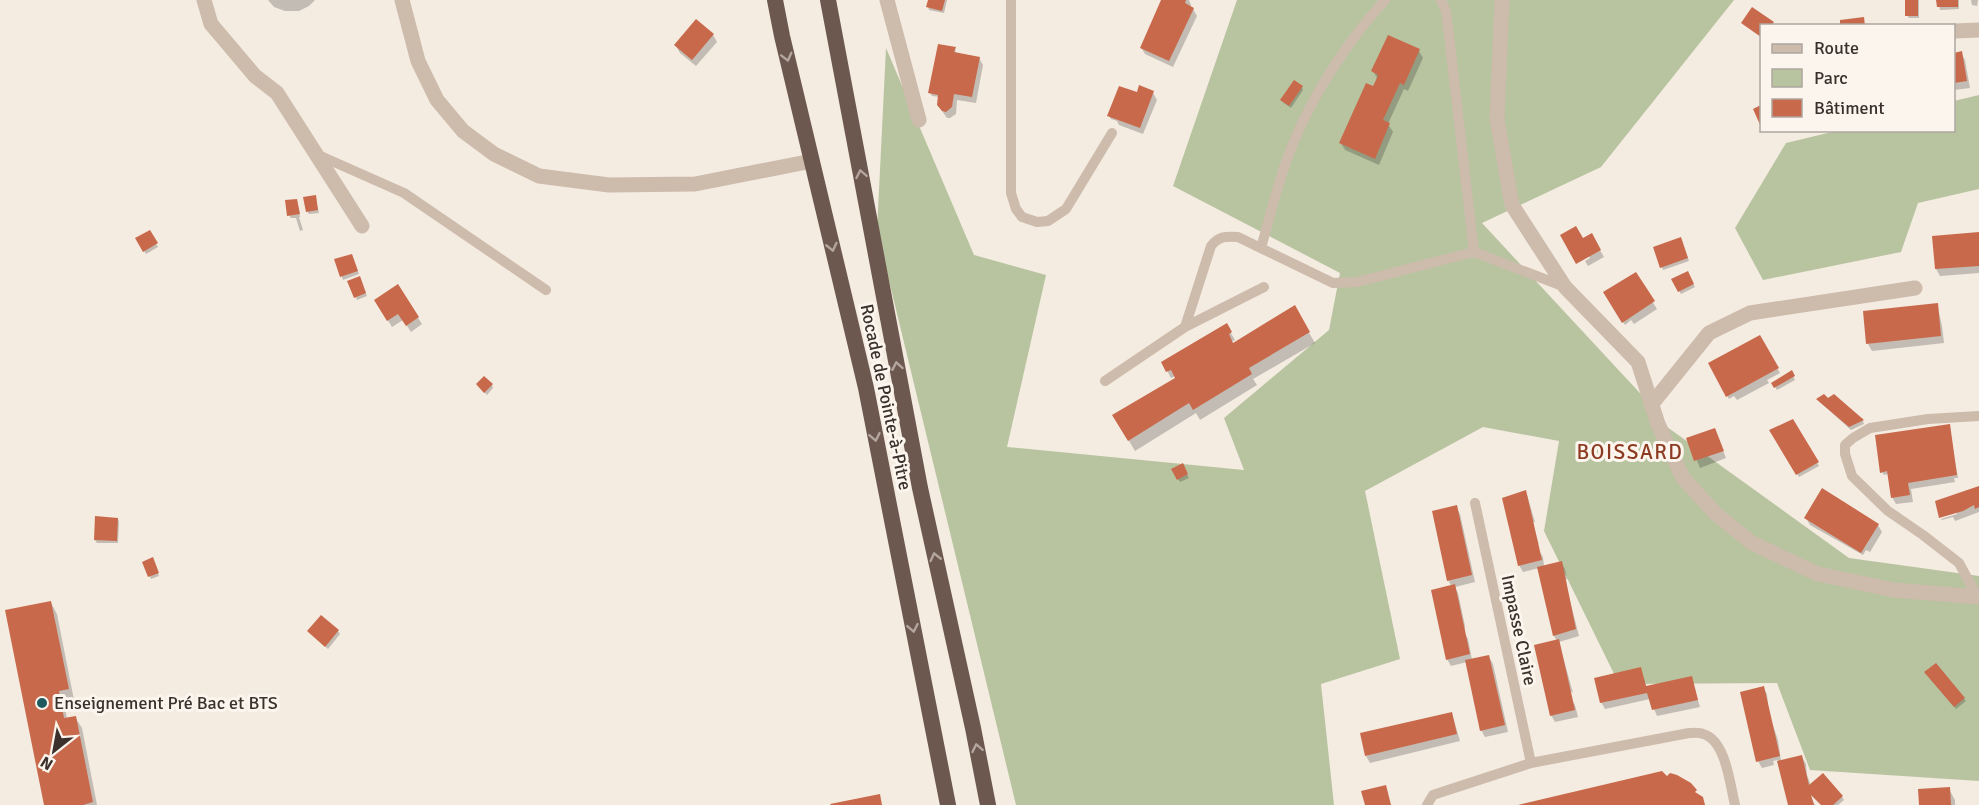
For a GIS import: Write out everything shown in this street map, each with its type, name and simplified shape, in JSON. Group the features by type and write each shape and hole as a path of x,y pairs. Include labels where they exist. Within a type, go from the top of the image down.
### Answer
{"highway":[{"name":"Rocade de Pointe-à-Pitre","path":"775,0 866,388 948,805"},
{"name":"Rocade de Pointe-à-Pitre","path":"828,0 920,489 988,805"}],"street":[{"path":"204,0 211,24 255,76 277,93 362,226"},
{"path":"402,0 418,61 437,100 463,131 471,137 494,154 539,176 609,185 695,184 812,161"},
{"path":"886,0 919,120"},
{"path":"1502,0 1497,119 1512,205 1565,287 1638,363 1658,424 1683,478 1716,514 1752,543 1818,574 1894,590 1978,597"},
{"path":"1955,32 1979,30"},
{"path":"1651,405 1709,333 1750,312 1915,288"}],"lane":[{"path":"1011,0 1011,193 1016,209 1022,217 1037,222 1048,221 1066,209 1112,133"},
{"path":"1262,248 1290,151 1321,89 1362,25 1385,0"},
{"path":"1441,0 1446,11 1474,252"},
{"path":"315,153 404,193 546,290"},
{"path":"1185,327 1211,246 1215,240 1224,236 1238,237 1333,283 1347,284 1474,252 1565,287"},
{"path":"1105,381 1185,327 1264,287"},
{"path":"1978,597 1959,563 1888,512 1852,476 1845,454 1845,445 1870,428 1928,419 1979,416"},
{"name":"Impasse Claire","path":"1475,503 1531,763"},
{"path":"1426,805 1433,795 1445,790 1531,763 1689,733 1702,733 1719,746 1735,805"}],"green space":[{"path":"1237,0 1734,0 1601,167 1482,223 1651,405 1656,419 1849,558 1979,576 1979,781 1810,770 1777,683 1619,684 1544,531 1559,441 1483,427 1365,491 1400,659 1321,684 1334,805 1016,805 877,231 886,48 974,255 1046,275 1007,447 1244,470 1224,418 1329,330 1340,273 1173,186"},
{"path":"1979,95 1979,189 1918,203 1901,252 1763,280 1735,228 1786,143 1832,132 1955,132 1955,101"}],"building":[{"path":"928,0 945,0 942,11 926,7"},
{"path":"1161,0 1186,0 1185,3 1194,8 1169,61 1140,48"},
{"path":"1905,0 1918,0 1918,16 1905,16"},
{"path":"1936,0 1958,0 1958,7 1937,7"},
{"path":"1752,7 1774,22 1760,24 1760,36 1741,23"},
{"path":"1864,17 1865,24 1840,24 1840,20"},
{"path":"696,19 714,34 692,60 674,45"},
{"path":"1388,35 1420,49 1404,85 1400,83 1383,120 1390,123 1375,159 1339,143 1366,83 1373,86 1376,80 1378,75 1371,71"},
{"path":"938,44 956,47 954,52 980,57 972,97 954,94 952,107 946,112 937,105 938,95 928,93"},
{"path":"1962,51 1967,81 1955,83 1955,53"},
{"path":"1294,80 1303,86 1289,106 1280,100"},
{"path":"1139,85 1154,91 1140,128 1107,116 1119,86 1137,92"},
{"path":"1760,106 1760,125 1753,109"},
{"path":"316,195 318,210 306,212 303,197"},
{"path":"297,199 300,214 287,216 285,200"},
{"path":"1576,226 1583,238 1592,233 1601,250 1576,264 1560,235"},
{"path":"150,230 158,243 143,252 135,238"},
{"path":"1979,232 1979,266 1935,269 1932,236"},
{"path":"1681,237 1688,258 1660,268 1653,247"},
{"path":"352,254 358,271 340,277 334,259"},
{"path":"1688,271 1694,284 1678,292 1671,279"},
{"path":"1636,272 1655,301 1622,323 1603,292"},
{"path":"360,276 366,293 354,298 347,281"},
{"path":"398,284 419,317 406,326 398,314 387,321 374,300"},
{"path":"1938,303 1941,336 1866,344 1863,311"},
{"path":"1295,305 1310,332 1249,368 1252,374 1193,410 1189,403 1128,441 1112,415 1175,378 1171,370 1166,372 1161,362 1227,323 1232,332 1229,334 1233,343"},
{"path":"1760,335 1779,368 1726,397 1708,363"},
{"path":"1792,370 1795,376 1774,388 1771,383"},
{"path":"484,376 493,384 484,393 476,384"},
{"path":"1824,394 1828,398 1834,394 1864,420 1849,427 1816,399"},
{"path":"1793,419 1819,462 1796,475 1769,430"},
{"path":"1950,424 1957,475 1908,483 1910,495 1891,498 1887,471 1880,473 1875,435"},
{"path":"1715,428 1724,451 1694,461 1686,438"},
{"path":"1183,463 1188,474 1177,480 1171,469"},
{"path":"1979,486 1979,507 1975,509 1974,505 1939,518 1935,501"},
{"path":"1822,488 1879,524 1861,553 1804,518"},
{"path":"1526,490 1542,560 1518,566 1502,498"},
{"path":"1457,505 1472,575 1447,581 1432,511"},
{"path":"95,516 118,518 117,541 94,540"},
{"path":"153,557 159,573 148,577 142,562"},
{"path":"1562,561 1576,629 1553,636 1537,567"},
{"path":"1455,584 1470,654 1446,660 1431,590"},
{"name":"Enseignement Pré Bac et BTS","path":"51,601 69,689 59,691 64,718 76,716 93,802 83,805 44,805 5,610"},
{"path":"321,615 339,630 325,647 307,631"},
{"path":"1559,639 1575,710 1550,716 1534,645"},
{"path":"1489,655 1505,725 1480,731 1465,660"},
{"path":"1936,663 1965,698 1954,707 1924,672"},
{"path":"1641,667 1646,686 1692,676 1698,700 1652,710 1647,693 1600,703 1594,678"},
{"path":"1764,686 1780,756 1756,762 1740,692"},
{"path":"1452,712 1457,734 1365,756 1360,733"},
{"path":"1802,755 1809,785 1823,773 1843,796 1833,805 1821,805 1811,795 1814,805 1788,805 1777,761"},
{"path":"1662,771 1667,776 1670,773 1677,775 1691,783 1697,790 1695,792 1703,797 1705,805 1518,805"},
{"path":"1386,785 1391,805 1365,805 1361,791"},
{"path":"1950,787 1951,805 1919,805 1918,789"},
{"path":"880,794 882,805 830,804"}],"place":[{"name":"Enseignement Pré Bac et BTS","path":"42,703"}],"district":[{"name":"BOISSARD","path":"1630,452"}]}
